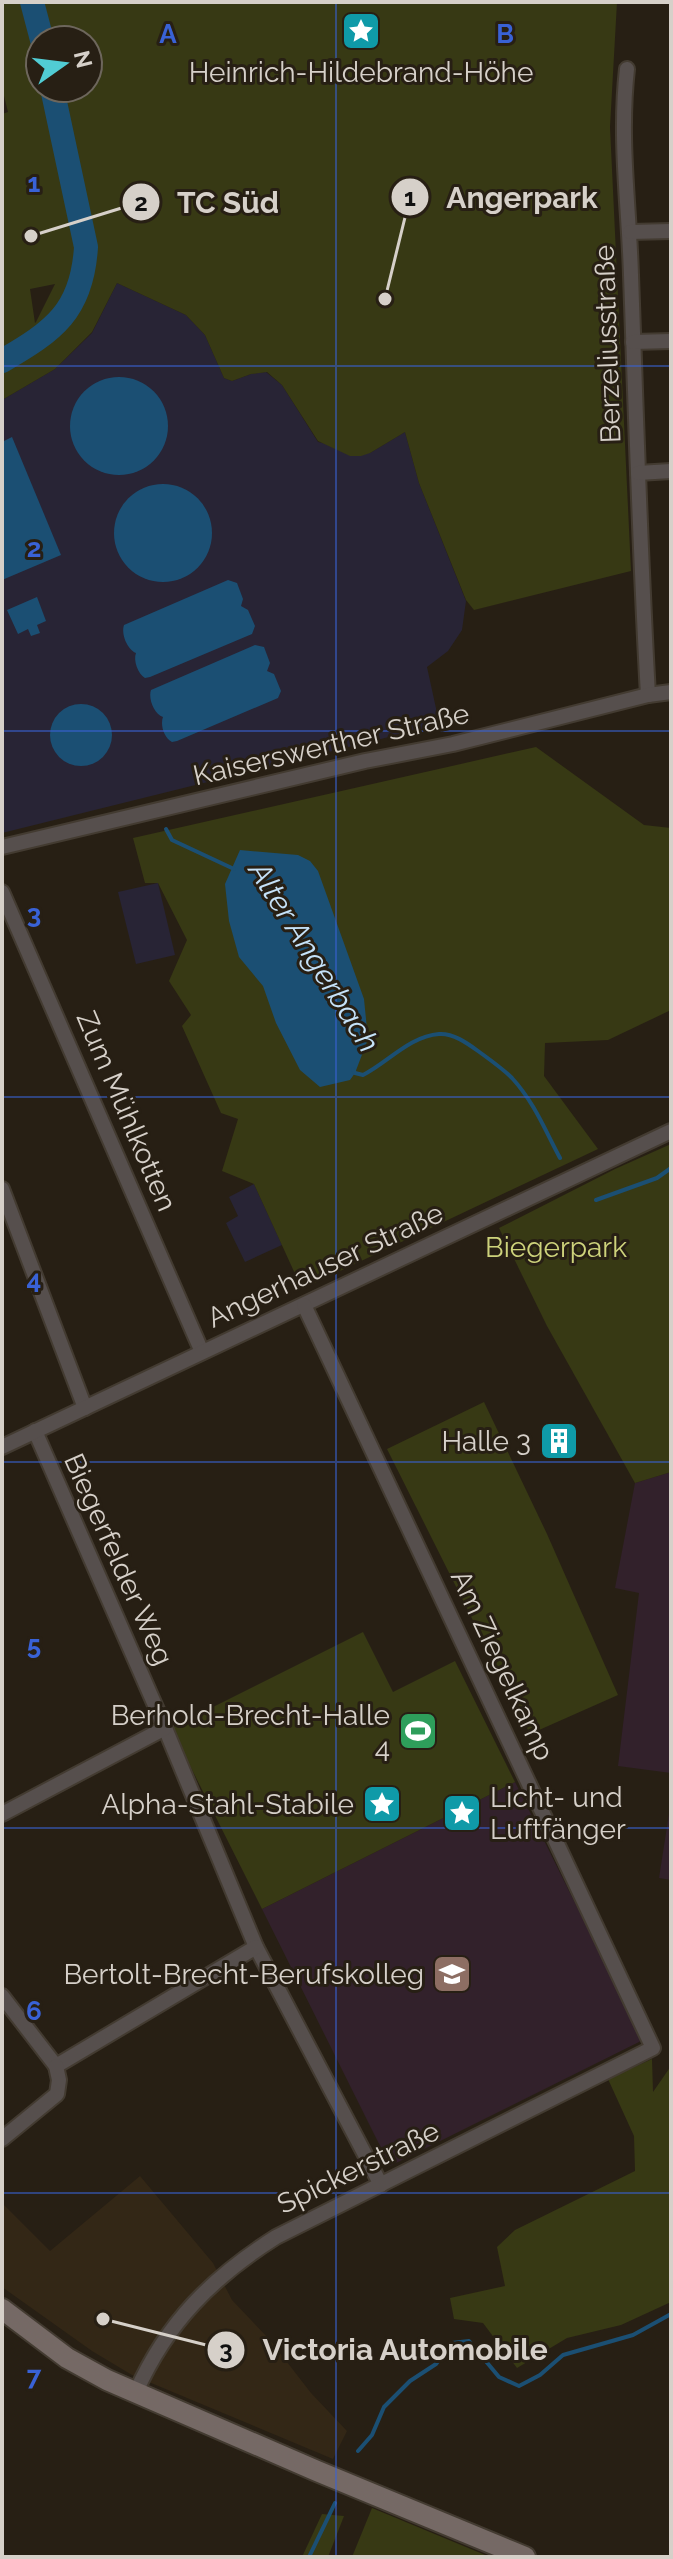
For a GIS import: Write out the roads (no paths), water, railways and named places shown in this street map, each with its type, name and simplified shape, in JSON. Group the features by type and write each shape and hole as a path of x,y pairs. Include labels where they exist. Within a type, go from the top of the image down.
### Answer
{"main road":[{"path":"2,2309 67,2358 107,2380 525,2557"}],"street":[{"name":"Berzeliusstraße","path":"627,69 623,140 630,232 648,695"},
{"path":"630,232 671,231"},
{"path":"633,342 671,341"},
{"name":"Berzeliusstraße","path":"638,473 671,471"},
{"name":"Kaiserswerther Straße","path":"2,847 671,692"},
{"name":"Zum Mühlkotten","path":"2,892 202,1352"},
{"name":"Angerhauser Straße","path":"2,1447 671,1131"},
{"name":"Biegerfelder Weg","path":"2,1189 85,1408"},
{"name":"Am Ziegelkamp","path":"304,1305 653,2048"},
{"name":"Biegerfelder Weg","path":"35,1431 165,1728 256,1947 381,2185"},
{"path":"2,1814 165,1728"},
{"path":"56,2066 256,1947"},
{"path":"2,1996 56,2066 59,2080 57,2094 2,2139"},
{"name":"Spickerstraße","path":"136,2392 163,2342 208,2286 239,2261 276,2237 653,2048"}],"water":[{"path":"119,377 138,380 154,391 165,407 168,426 165,445 154,461 138,472 119,475 100,472 84,461 73,445 70,426 73,407 84,391 100,380"},
{"path":"12,437 61,555 2,580 2,442"},
{"path":"163,484 182,487 198,498 209,514 212,533 209,552 198,568 182,579 163,582 144,579 128,568 117,552 114,533 117,514 128,498 144,487"},
{"path":"228,580 237,583 243,599 241,606 248,610 255,626 252,634 150,677 142,676 136,663 136,653 123,633 124,625"},
{"path":"37,597 46,621 37,625 40,633 31,636 28,629 18,634 7,610"},
{"path":"255,645 264,647 270,663 267,671 274,674 281,691 278,698 177,741 169,740 163,731 163,717 152,705 151,690"},
{"path":"81,704 93,706 103,713 110,723 110,747 103,757 93,764 81,766 69,764 59,757 52,747 50,735 52,723 59,713 69,706"},
{"path":"240,850 298,855 310,861 318,871 364,999 368,1039 350,1080 320,1087 300,1070 276,1023 263,986 239,957 229,921 225,884"}],"waterway":[{"path":"32,2 38,24"},
{"path":"2,361 36,340 62,317 78,288 83,269 86,247 55,104"},
{"name":"Alter Angerbach","path":"166,829 172,840 234,869"},
{"name":"Alter Angerbach","path":"353,1069 355,1073 363,1075 428,1036 444,1034 455,1037 500,1067 520,1087 560,1158"},
{"name":"Alter Angerbach","path":"596,1200 657,1178 671,1168"},
{"name":"Alter Angerbach","path":"358,2451 372,2435 384,2407 410,2381 436,2364 452,2343 469,2341 499,2377 519,2386 540,2375 563,2355 633,2335 671,2314"},
{"name":"Alter Angerbach","path":"309,2557 335,2503"}],"place":[{"name":"Heinrich-Hildebrand-Höhe","path":"361,31"},
{"name":"TC Süd","path":"31,236"},
{"name":"Angerpark","path":"385,299"},
{"name":"Halle 3","path":"559,1441"},
{"name":"Berhold-Brecht-Halle 4","path":"418,1731"},
{"name":"Alpha-Stahl-Stabile","path":"382,1804"},
{"name":"Licht- und Luftfänger","path":"462,1813"},
{"name":"Bertolt-Brecht-Berufskolleg","path":"452,1974"},
{"name":"Victoria Automobile","path":"103,2319"}],"park label":[{"name":"Biegerpark","path":"556,1247"}]}
